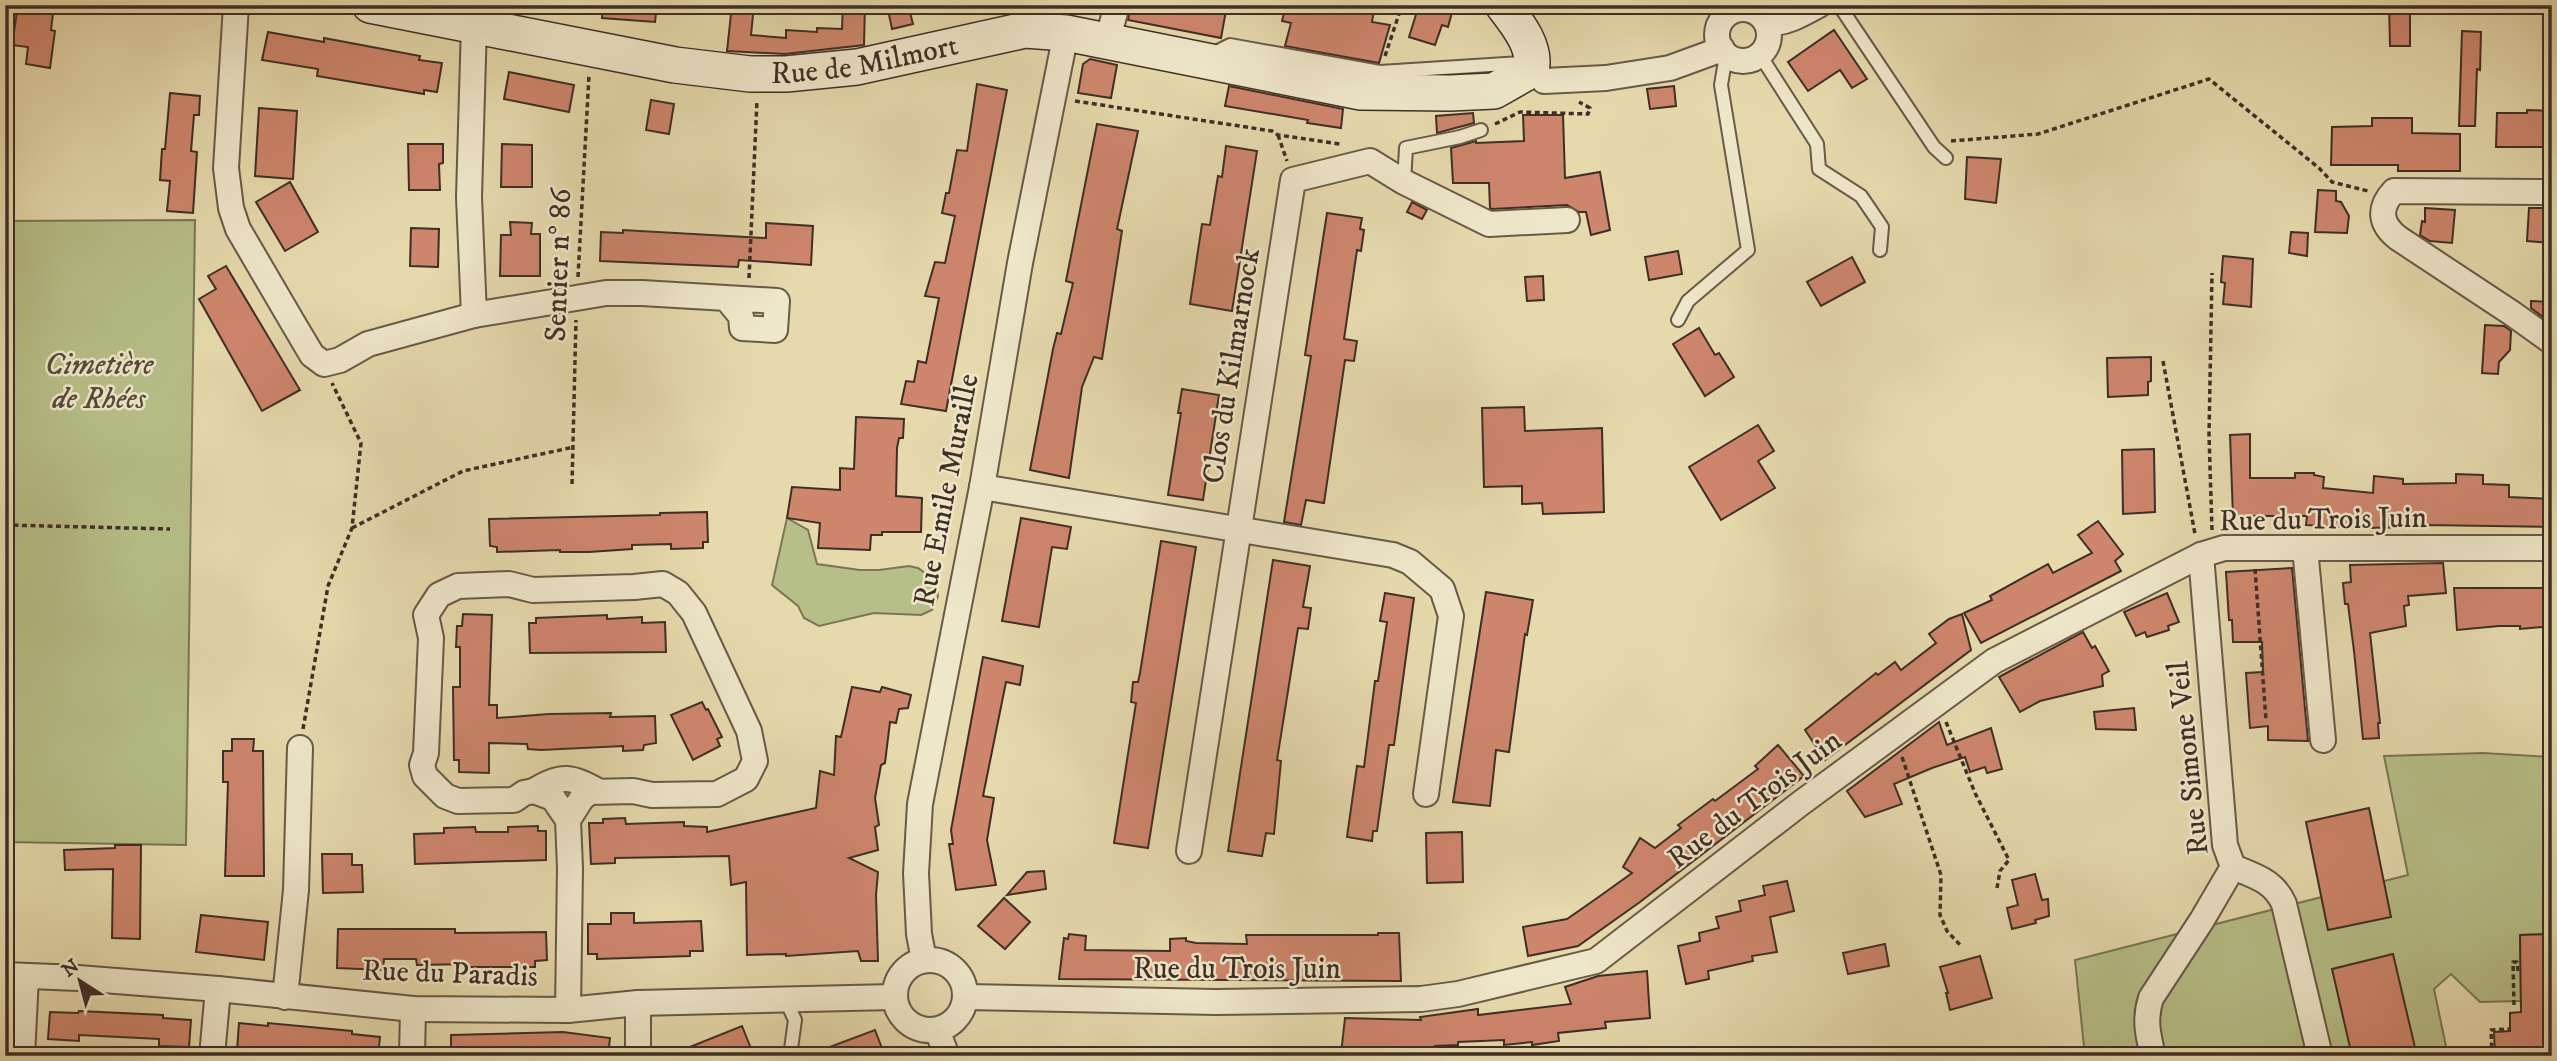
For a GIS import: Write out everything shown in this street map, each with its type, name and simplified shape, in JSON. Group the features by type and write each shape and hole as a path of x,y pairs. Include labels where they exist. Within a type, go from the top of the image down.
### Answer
{"street":[{"path":"236,5 226,168 231,208 238,229 312,355 324,364 340,360 368,344 474,315 577,297 630,292 737,298"},
{"name":"Rue de Milmort","path":"370,5 675,65 758,74 808,73 857,67 1025,30 1082,34 1361,92 1494,91 1531,70 1538,71"},
{"name":"Rue Emile Muraille","path":"923,960 916,873 920,804 982,487 1020,263 1053,97 1082,34 1117,5"},
{"path":"1503,5 1528,43 1538,71 1606,78 1670,68 1724,52"},
{"path":"1767,24 1798,18 1819,5"},
{"path":"1746,9 1762,17 1767,24 1769,41 1760,55 1744,62 1724,52 1717,38 1718,29 1729,13 1746,9"},
{"path":"474,24 469,197 474,315"},
{"name":"Clos du Kilmarnock","path":"1189,851 1293,180 1370,161 1405,182 1489,224 1567,220"},
{"path":"2552,192 2394,191 2384,204 2388,230 2552,342"},
{"path":"982,487 1393,555 1419,567 1442,589 1451,616 1426,793"},
{"name":"Rue du Trois Juin","path":"966,997 1216,1002 1421,999 1458,994 1596,961 1994,661 2207,553 2255,548 2552,548"},
{"path":"2305,548 2323,740"},
{"name":"Rue Simone Veil","path":"2153,1056 2146,1026 2146,1012 2151,998 2233,867 2225,845 2207,553"},
{"path":"568,1010 572,812 590,792 598,791 633,791 652,795 717,794 746,779 755,761 749,731 694,613 678,593 663,584 533,590 509,584 458,586 439,595 426,615 431,638 426,754 422,765 425,776 445,796 458,801 514,800 524,793 558,780 575,778 598,791"},
{"path":"285,997 296,890 300,748"},
{"path":"534,791 554,798 572,812"},
{"path":"2233,867 2266,881 2278,891 2284,904 2320,1056"},
{"path":"923,960 936,960 948,964 958,973 964,984 966,997 957,1018 948,1026 925,1030 914,1027 905,1020 894,997 899,978 905,970 923,960"},
{"path":"16,976 22,1056"},
{"name":"Rue du Paradis","path":"16,976 218,989 413,1009 568,1010 638,1003 738,999 786,1001 894,997"},
{"path":"212,1056 218,989"},
{"path":"638,1003 638,1056"},
{"path":"412,1056 413,1009"},
{"path":"937,1030 947,1056"}],"lane":[{"path":"1839,5 1934,147 1946,158"},
{"path":"1198,60 1230,45 1380,72 1538,71"},
{"path":"1678,320 1688,301 1748,250 1721,85 1724,52"},
{"path":"1760,55 1817,144 1819,169 1861,196 1882,227 1880,250"},
{"path":"1405,182 1406,148 1480,130"},
{"path":"786,1001 794,1020 790,1056"}],"path":[{"path":"1380,72 1402,5"},
{"name":"Sentier n° 86","path":"572,484 577,297 591,49"},
{"path":"737,298 758,74"},
{"path":"1949,141 2038,134 2209,79 2319,168 2332,182 2362,188 2384,204"},
{"path":"1053,97 1272,131 1278,135 1352,143"},
{"path":"2207,553 2210,517 2212,273"},
{"path":"2163,361 2192,523 2207,553"},
{"path":"300,748 328,586 352,528 361,443 324,364"},
{"path":"352,528 463,471 574,447"},
{"path":"5,525 170,529"},
{"path":"2255,548 2266,720"},
{"path":"1938,702 1975,793 2009,860 2000,871 1997,888"},
{"path":"1891,737 1901,753 1941,875 1940,915 1947,931 1962,947"},
{"path":"2514,1005 2513,962 2517,962 2520,971"},
{"path":"2493,1052 2491,1030 2510,1029"}],"green space":[{"name":"Cimetière de Rhées","path":"195,220 186,845 5,842 5,221"},
{"path":"787,518 808,530 817,564 860,570 909,566 918,568 932,578 937,588 938,596 932,610 921,615 874,613 819,626 804,618 798,606 772,585"},
{"path":"2483,753 2552,757 2552,934 2520,935 2521,1001 2480,1002 2451,974 2434,989 2448,1056 2085,1056 2075,960 2408,875 2384,756"}],"building":[{"path":"18,5 54,5 51,30 55,31 50,68 26,64 28,47 12,45"},
{"path":"603,5 657,5 655,22 602,18"},
{"path":"732,5 754,5 751,35 786,38 786,30 817,32 817,28 842,29 843,5 865,5 864,45 785,54 727,51"},
{"path":"887,5 908,5 913,24 892,29"},
{"path":"1131,5 1227,5 1221,38 1128,20"},
{"path":"1286,5 1375,5 1372,22 1390,25 1379,63 1285,46 1291,23 1282,21"},
{"path":"1419,5 1454,5 1448,27 1442,25 1435,45 1409,37"},
{"path":"2389,5 2407,5 2407,13 2410,12 2410,46 2390,46"},
{"path":"1834,30 1867,79 1852,88 1840,70 1808,91 1788,62"},
{"path":"2462,31 2481,32 2475,126 2459,126"},
{"path":"268,32 324,42 324,38 420,56 419,60 442,63 437,92 424,90 424,94 317,76 318,69 262,60"},
{"path":"1090,59 1117,65 1111,98 1078,93 1083,64"},
{"path":"509,72 574,85 569,112 504,99"},
{"path":"977,84 1007,90 946,411 901,404 906,381 914,382 918,361 926,363 939,298 925,296 935,262 945,263 955,216 942,213 946,193 949,193 957,150 967,151"},
{"path":"1229,86 1343,109 1341,128 1225,106"},
{"path":"1674,86 1676,106 1650,109 1647,89"},
{"path":"170,93 200,96 199,115 194,115 191,151 197,152 193,213 167,211 170,181 160,180"},
{"path":"651,100 674,104 669,134 646,130"},
{"path":"259,108 297,111 293,179 255,176"},
{"path":"2527,110 2552,111 2552,147 2496,147 2497,113 2527,113"},
{"path":"1473,113 1474,123 1437,133 1436,116"},
{"path":"1523,115 1563,115 1565,178 1600,172 1610,230 1591,235 1586,212 1579,212 1567,205 1492,209 1489,183 1453,183 1451,148 1476,141 1524,141"},
{"path":"2372,118 2412,118 2412,133 2460,134 2460,171 2398,171 2398,165 2331,165 2332,127 2372,126"},
{"path":"1097,124 1138,131 1117,229 1122,231 1102,359 1094,357 1082,387 1069,478 1030,470 1053,349 1057,333 1061,334 1073,283 1066,281"},
{"path":"408,144 443,144 443,163 439,164 440,190 409,190"},
{"path":"502,144 532,145 532,187 501,187"},
{"path":"1226,146 1257,151 1232,311 1190,304 1202,224 1210,225 1218,176 1222,177"},
{"path":"1967,157 2001,159 1996,203 1965,199"},
{"path":"290,182 318,232 285,251 256,202"},
{"path":"2318,190 2336,191 2336,201 2341,202 2349,216 2347,233 2315,232"},
{"path":"1412,202 1427,210 1422,219 1407,212"},
{"path":"2425,208 2455,210 2452,243 2430,241 2420,235 2422,221 2425,222"},
{"path":"2529,208 2552,208 2552,243 2527,241"},
{"path":"1327,213 1362,218 1360,229 1364,230 1361,251 1357,250 1344,339 1357,341 1354,361 1345,360 1324,503 1306,500 1301,525 1284,522 1311,356 1305,355"},
{"path":"510,222 532,223 531,234 540,234 540,276 500,276 501,235 511,235"},
{"path":"766,223 813,226 811,265 739,260 738,267 600,261 601,232 623,233 623,230 766,238"},
{"path":"411,228 439,229 438,267 410,266"},
{"path":"2291,232 2308,233 2307,256 2289,253"},
{"path":"1678,251 1682,274 1649,280 1645,257"},
{"path":"2223,256 2253,259 2251,307 2223,304"},
{"path":"1852,257 1865,282 1821,306 1807,282"},
{"path":"226,266 300,390 262,411 199,299 216,289 208,276"},
{"path":"1543,276 1544,300 1527,301 1525,277"},
{"path":"2531,301 2552,302 2552,324 2531,308"},
{"path":"2485,325 2504,326 2511,331 2510,350 2499,362 2498,374 2482,373"},
{"path":"1699,328 1715,355 1719,353 1734,377 1705,396 1673,344"},
{"path":"2151,357 2148,395 2108,397 2107,358"},
{"path":"1182,389 1219,395 1203,500 1168,495 1181,413 1178,413"},
{"path":"1524,407 1525,431 1602,428 1604,512 1543,514 1542,503 1522,504 1522,486 1484,487 1482,408"},
{"path":"856,417 904,419 903,438 899,438 897,448 896,496 922,498 921,532 882,532 882,535 871,535 870,550 818,548 820,523 787,518 792,487 840,490 840,468 854,469"},
{"path":"1758,425 1774,451 1758,461 1775,488 1721,520 1689,467"},
{"path":"2250,434 2250,478 2295,478 2295,473 2314,473 2324,477 2323,488 2373,493 2374,476 2403,479 2403,484 2456,483 2456,474 2483,475 2483,484 2509,485 2509,497 2552,499 2552,527 2424,525 2362,528 2306,525 2307,516 2233,516 2230,435"},
{"path":"2154,449 2155,512 2123,514 2122,450"},
{"path":"707,512 708,542 703,542 703,548 671,549 671,544 632,545 632,549 589,552 497,552 497,547 490,546 489,519"},
{"path":"1021,518 1071,527 1067,549 1052,547 1039,627 1002,621"},
{"path":"2098,521 2123,554 2115,561 2121,571 1981,643 1964,613 1992,600 1990,596 2048,564 2053,573 2092,553 2078,535"},
{"path":"1161,541 1196,547 1148,848 1114,843 1136,703 1131,702 1133,682 1138,682 1140,673"},
{"path":"1273,560 1310,566 1303,607 1311,608 1308,629 1298,628 1277,760 1281,761 1274,834 1266,833 1262,856 1228,851"},
{"path":"2443,563 2446,593 2408,596 2409,605 2404,606 2406,626 2370,633 2380,723 2379,738 2363,739 2348,604 2345,604 2343,583 2351,582 2350,565"},
{"path":"2292,568 2308,741 2268,740 2268,726 2250,728 2246,673 2263,672 2262,642 2233,642 2232,620 2229,620 2226,572"},
{"path":"2454,588 2552,588 2552,626 2520,629 2520,626 2499,626 2457,630"},
{"path":"1486,592 1533,600 1527,635 1525,634 1509,752 1496,750 1490,806 1453,802"},
{"path":"1385,593 1414,598 1394,745 1389,745 1377,831 1373,831 1372,841 1347,837 1357,766 1364,767 1375,681 1378,681 1387,622 1380,621"},
{"path":"2167,593 2179,622 2168,626 2169,630 2147,637 2145,632 2136,636 2124,612"},
{"path":"463,614 492,615 489,705 497,705 497,718 611,713 610,717 655,716 656,743 644,745 643,750 623,751 623,746 541,750 528,749 527,744 489,743 489,773 459,772 459,760 454,760 453,687 460,687 460,647 456,647 457,626 462,626"},
{"path":"1962,614 1971,650 1825,760 1805,730 1876,673 1878,675 1895,662 1901,670 1936,643 1929,634 1949,619"},
{"path":"607,615 607,619 642,617 642,623 665,622 666,652 530,653 529,623 536,623 536,618"},
{"path":"2083,632 2092,648 2095,646 2109,671 2102,675 2103,686 2040,701 2020,712 1999,677"},
{"path":"983,657 1023,666 1020,685 1006,682 983,796 994,798 987,840 996,885 956,890 949,844 953,844 951,830"},
{"path":"852,687 880,692 882,687 911,695 908,708 899,709 896,723 890,722 885,763 881,765 875,798 879,825 875,827 878,850 849,858 878,872 878,961 861,961 858,951 786,956 747,955 746,882 731,885 729,856 615,858 615,863 591,864 589,823 603,823 603,819 625,818 626,824 684,822 684,826 707,827 707,832 816,808 820,771 834,775 836,736 841,737"},
{"path":"702,702 722,737 717,739 720,746 693,760 671,715"},
{"path":"2134,708 2136,730 2096,729 2094,712"},
{"path":"1939,722 1947,745 1991,728 2002,769 1987,773 1985,767 1970,772 1965,757 1932,768 1894,784 1902,804 1865,817 1847,791"},
{"path":"232,739 254,739 253,751 263,751 264,876 225,876 228,782 223,782 223,751 232,751"},
{"path":"1778,745 1804,776 1640,902 1578,946 1528,956 1523,927 1567,919 1600,896 1632,873 1623,867 1640,838 1655,848 1681,828 1678,825 1758,769 1755,766"},
{"path":"2369,808 2391,917 2328,930 2306,822"},
{"path":"538,826 538,831 546,831 546,860 415,864 414,834 444,833 444,828 475,827 476,832 508,832 508,827"},
{"path":"1462,832 1463,882 1427,883 1426,833"},
{"path":"115,845 141,845 140,939 112,938 113,869 65,870 64,850 115,848"},
{"path":"322,854 352,854 352,865 362,865 363,892 323,893"},
{"path":"1044,871 1046,889 1007,895 1027,872"},
{"path":"2035,874 2042,900 2048,899 2049,916 2035,920 2036,923 2012,929 2007,908 2018,905 2012,880"},
{"path":"1787,881 1794,911 1770,917 1777,952 1752,956 1753,961 1708,971 1709,979 1686,984 1678,946 1700,941 1699,933 1719,928 1716,917 1741,911 1739,901 1765,895 1763,886"},
{"path":"1004,898 1030,922 1005,949 978,926"},
{"path":"611,913 634,913 634,923 701,921 703,951 690,951 690,956 597,959 597,954 588,954 588,924 611,924"},
{"path":"201,915 268,922 264,960 196,952"},
{"path":"338,929 455,929 455,933 546,932 547,960 535,961 535,967 468,967 468,964 417,965 416,959 384,959 383,970 337,968"},
{"path":"1399,933 1401,981 1059,979 1064,938 1068,939 1069,934 1086,936 1085,950 1170,951 1170,939 1186,938 1186,941 1196,943 1247,944 1246,935"},
{"path":"2552,934 2552,1056 2495,1056 2494,1032 2510,1031 2510,1013 2521,1012 2520,935"},
{"path":"1885,944 1889,966 1848,974 1843,953"},
{"path":"2393,954 2417,1056 2352,1056 2332,969"},
{"path":"1980,956 1992,998 1950,1010 1940,967"},
{"path":"1647,971 1650,1018 1605,1022 1606,1028 1558,1033 1559,1041 1532,1045 1532,1042 1504,1045 1504,1040 1458,1042 1458,1045 1435,1046 1436,1054 1341,1054 1345,1018 1421,1020 1420,1017 1478,1009 1478,1015 1571,1004 1565,987 1598,976"},
{"path":"50,1012 163,1015 163,1018 191,1020 189,1047 159,1046 159,1039 79,1035 79,1041 48,1039"},
{"path":"239,1023 352,1031 352,1034 380,1037 378,1056 349,1056 267,1047 266,1053 237,1051"},
{"path":"742,1026 754,1056 670,1056 670,1055"},
{"path":"875,1030 885,1056 811,1056 811,1054"},
{"path":"563,1032 610,1038 608,1056 451,1056 451,1035"}]}
